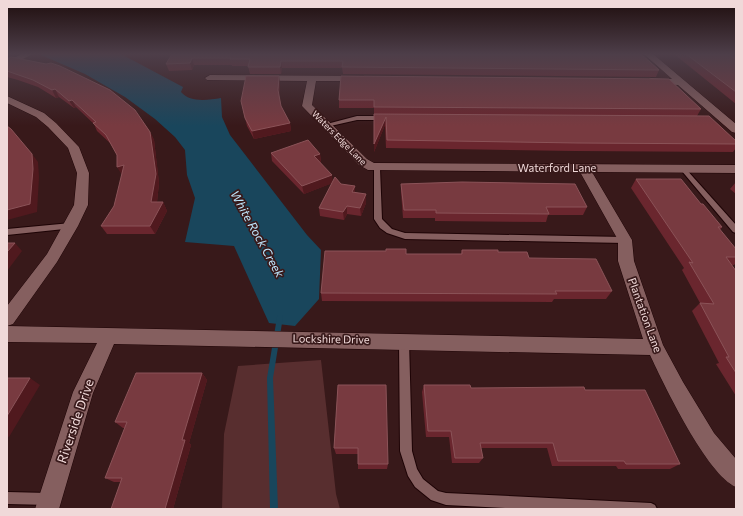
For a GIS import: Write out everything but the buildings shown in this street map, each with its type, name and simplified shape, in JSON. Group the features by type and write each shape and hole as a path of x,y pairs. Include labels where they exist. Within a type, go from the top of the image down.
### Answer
{"street":[{"name":"Waters Edge Lane","path":"312,78 307,99 307,106 363,162 368,166 378,168"},
{"path":"676,78 721,120 736,130"},
{"path":"640,81 680,82"},
{"path":"7,319 52,258 81,205 83,172 81,163 73,147 52,125 40,115 8,100"},
{"name":"Waterford Lane","path":"378,168 736,169"},
{"name":"Plantation Lane","path":"584,168 625,240 626,261 655,347 676,389 707,440 736,476"},
{"name":"Lockshire Drive","path":"7,334 404,340 655,347"},
{"name":"Riverside Drive","path":"48,504 83,392 109,336"}],"lane":[{"path":"326,125 357,118 394,118"},
{"path":"378,168 378,219 381,224 395,234 405,236 625,240"},
{"path":"683,169 736,230"},
{"path":"7,232 70,226"},
{"path":"404,340 406,451 412,472 418,484 427,491 435,496 446,499 651,509"},
{"path":"7,498 48,504"}],"shaded area":[{"path":"321,360 336,494 340,509 222,509 224,434 238,366"}],"water":[{"path":"92,78 166,78 183,87 181,92 189,98 200,100 221,98 222,117 230,135 307,235 321,250 319,299 295,326 269,323 234,246 185,242 195,198 187,175 185,150 175,137 155,119 125,97"}],"waterway":[{"name":"White Rock Creek","path":"274,509 270,378 280,317"}]}
